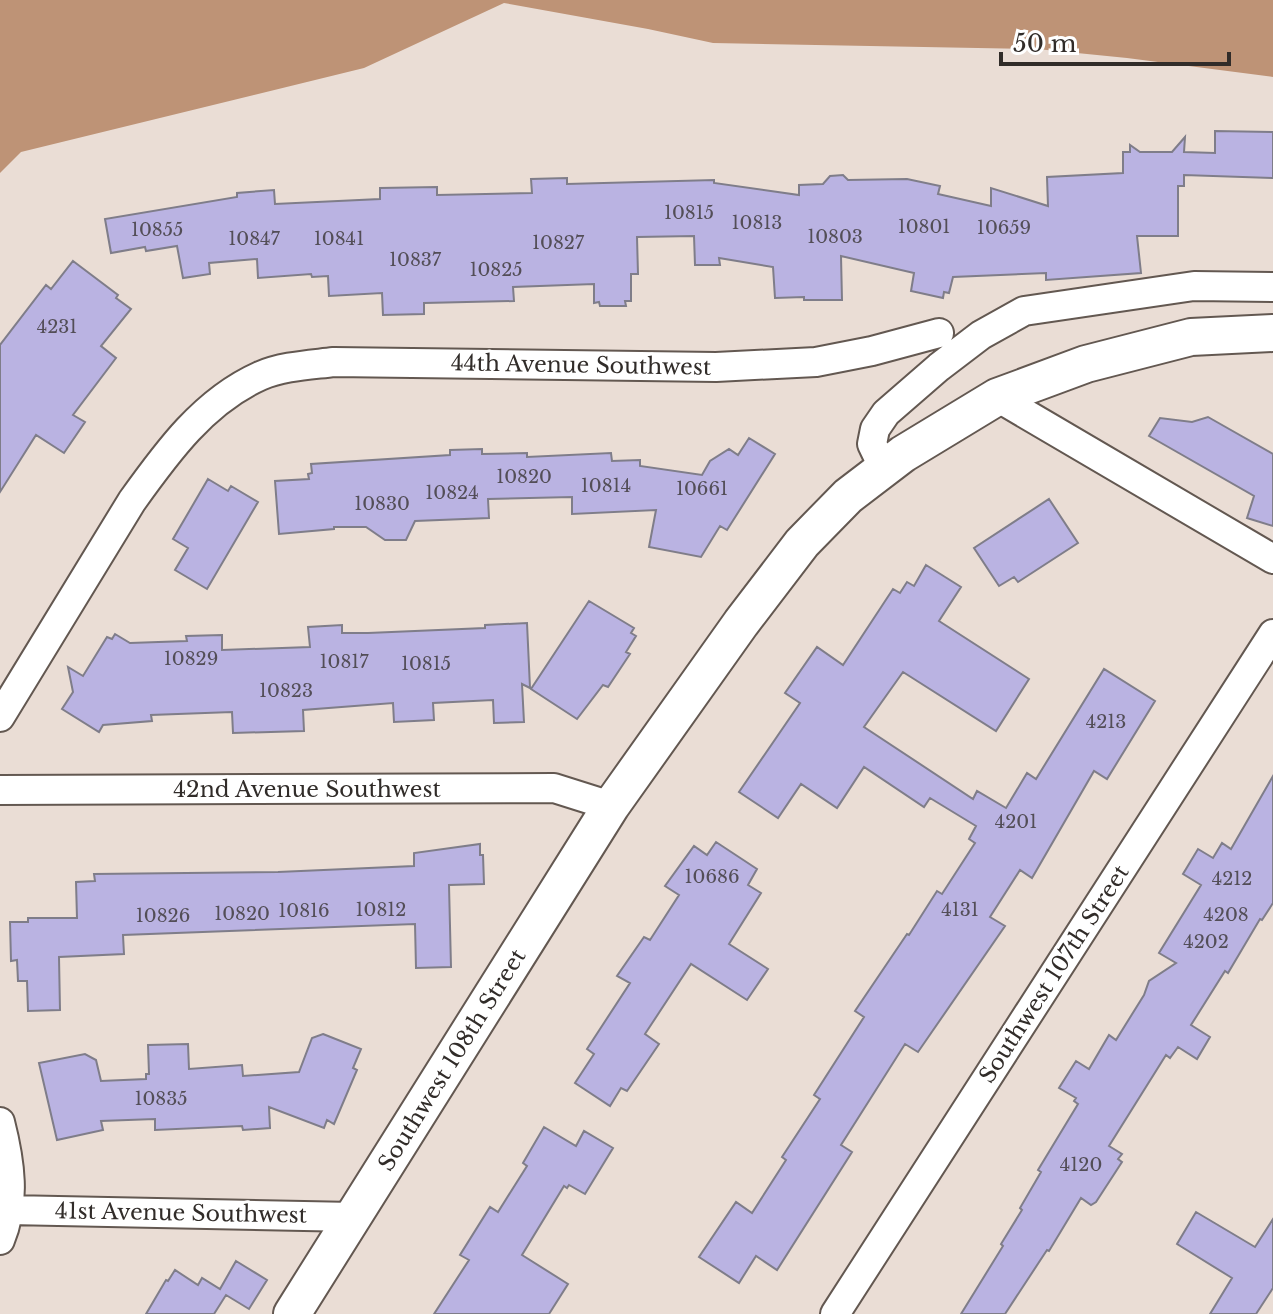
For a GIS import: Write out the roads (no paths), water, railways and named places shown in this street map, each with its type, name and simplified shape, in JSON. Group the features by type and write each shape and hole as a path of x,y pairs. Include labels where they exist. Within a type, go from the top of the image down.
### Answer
{"street":[{"path":"884,469 872,444 875,429 886,413 981,335 1024,311 1194,286 1273,287"},
{"name":"44th Avenue Southwest","path":"0,717 132,501 195,422 226,393 263,375 296,366 334,362 730,366 816,362 939,333"},
{"name":"Southwest 108th Street","path":"292,1314 611,806 802,543 848,496 903,454 997,397 1086,364 1191,337 1273,333"},
{"path":"997,397 1273,559"},
{"name":"Southwest 107th Street","path":"835,1314 1273,634"},
{"name":"42nd Avenue Southwest","path":"0,790 554,788 611,806"},
{"path":"0,1122 10,1159 9,1210 0,1240"},
{"name":"41st Avenue Southwest","path":"9,1210 354,1217"}]}
